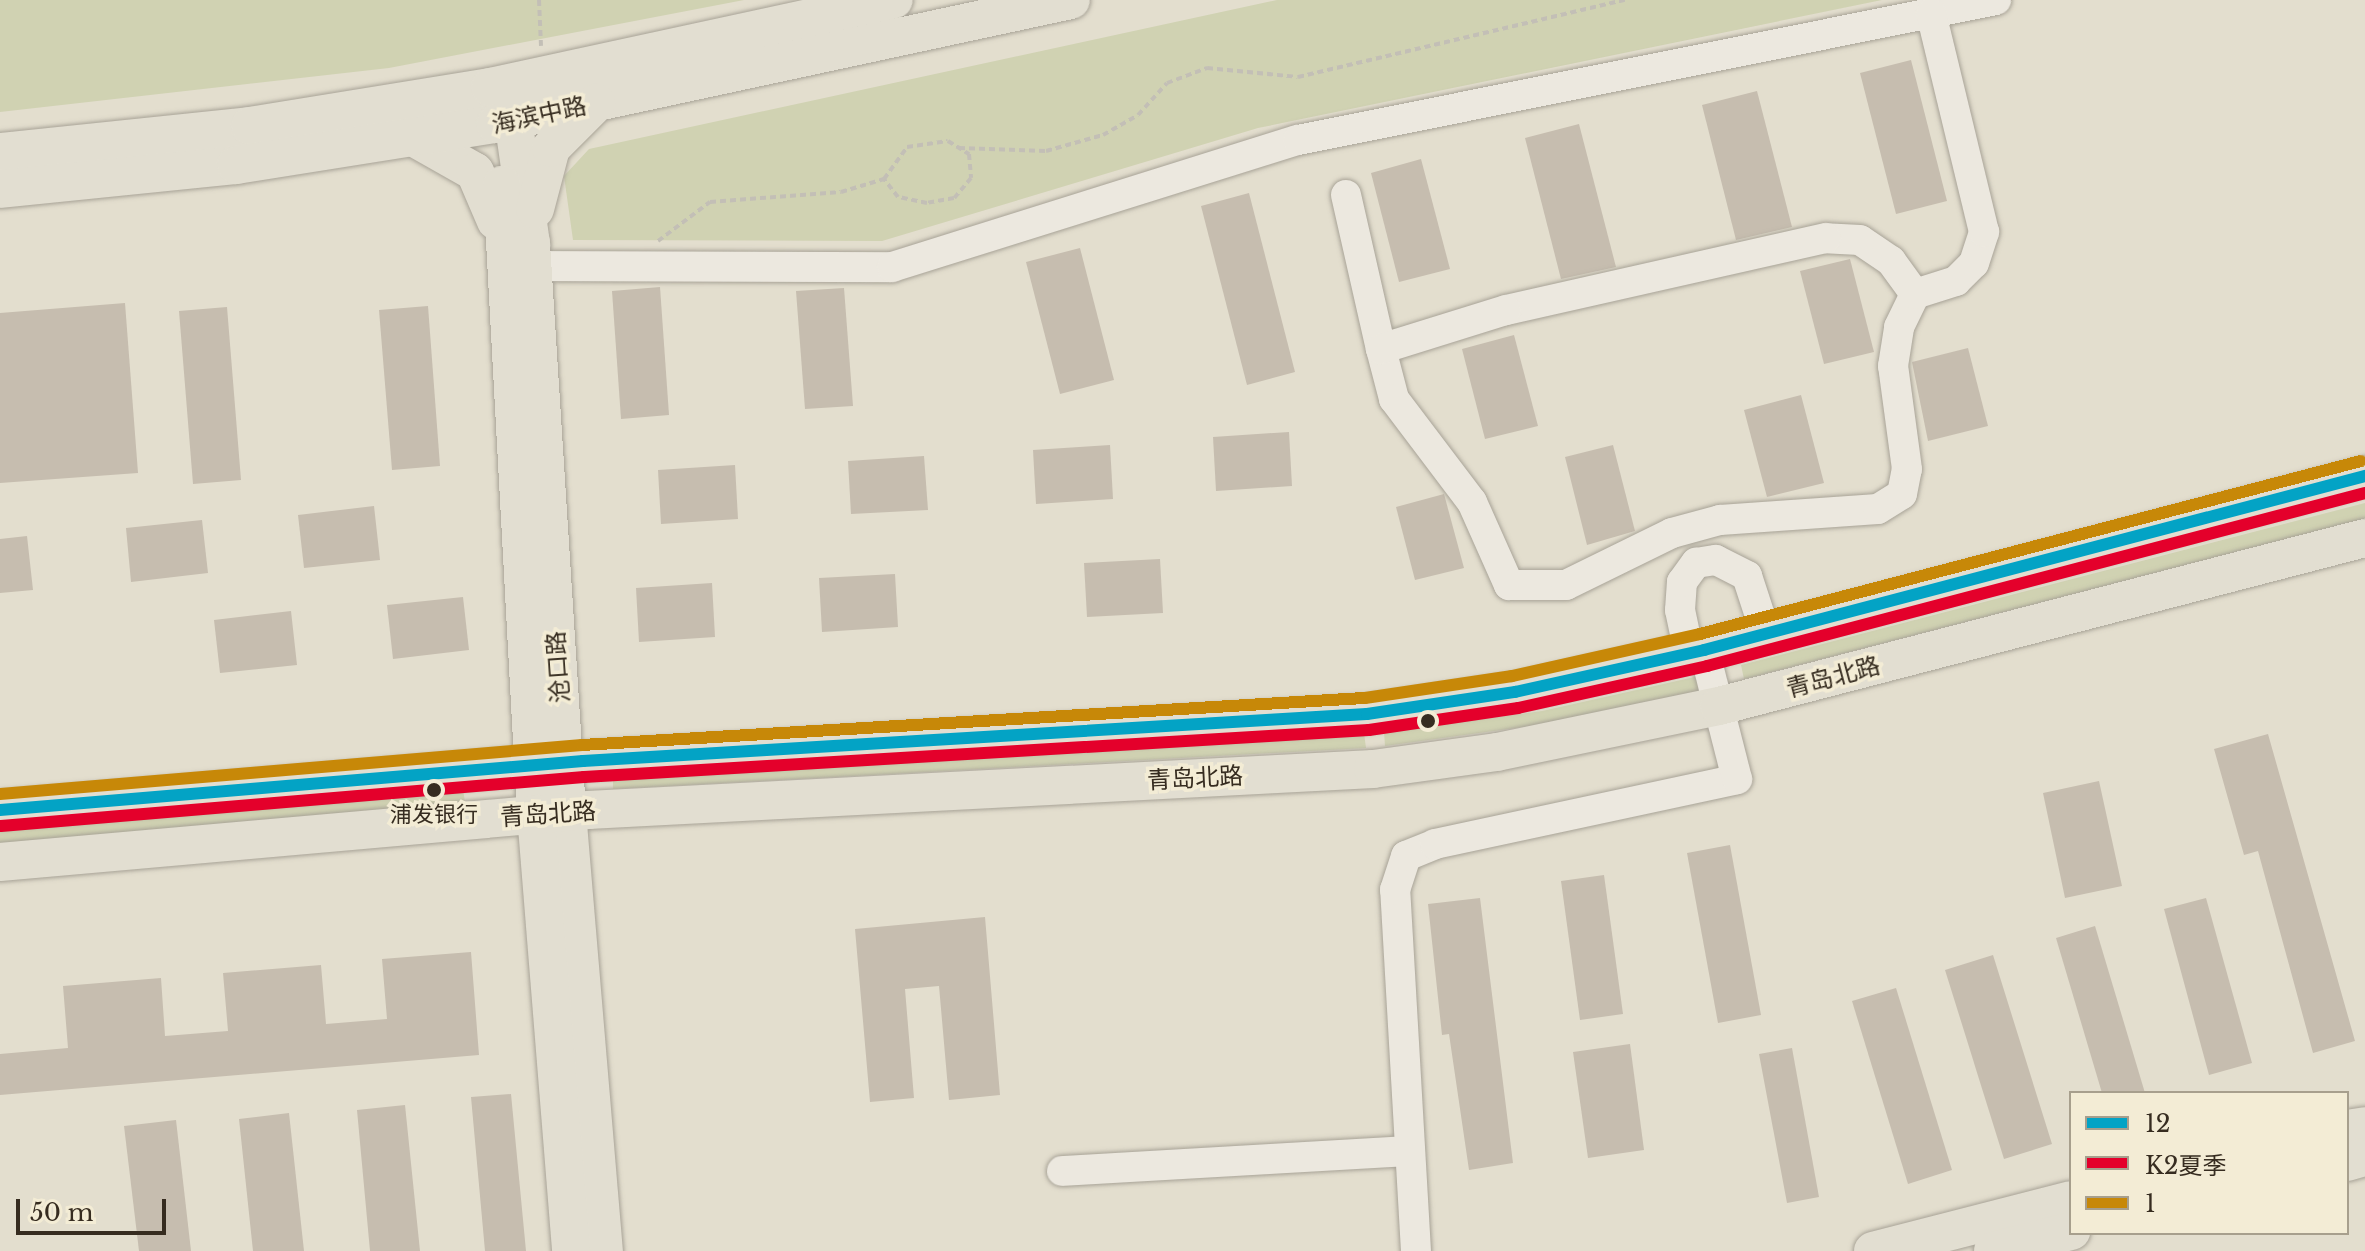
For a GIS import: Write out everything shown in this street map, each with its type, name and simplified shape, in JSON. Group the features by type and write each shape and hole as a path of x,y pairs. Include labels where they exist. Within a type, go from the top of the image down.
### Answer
{"main road":[{"name":"海滨中路","path":"0,152 250,126 513,82 894,0"},
{"name":"海滨中路","path":"0,189 236,165 504,122 1071,0"},
{"name":"沧口路","path":"513,82 504,122 522,253 571,1251"},
{"path":"522,253 542,166 596,103"},
{"path":"413,137 475,172 522,253"},
{"name":"青岛北路","path":"0,810 548,764 1367,714 1515,692 1697,652 2365,476"},
{"name":"青岛北路","path":"0,862 551,813 1373,769 1497,752 1719,706 2365,538"},
{"name":"沧口路","path":"551,813 604,1251"},
{"path":"1873,1251 2069,1201"},
{"path":"1993,1251 2069,1232"}],"street":[{"path":"522,253 629,266 892,267 1298,140 1996,0"},
{"path":"1346,195 1394,399 1472,502 1509,585 1566,585 1681,531 1720,520 1878,509 1902,494 1907,469 1893,366 1899,327 1915,294 1956,281 1974,263 1984,232 1931,13"},
{"path":"1381,349 1506,310 1826,238 1860,240 1891,261 1915,294"},
{"path":"1720,520 1728,563"},
{"path":"1681,531 1691,570"},
{"path":"1416,1251 1406,1151 1395,890 1406,856 1435,844 1737,779 1719,706 1680,610 1682,582 1696,563 1728,563 1747,576 1766,634"},
{"path":"1062,1171 1406,1151"}],"path":[{"path":"513,82 539,0"},
{"path":"959,148 1046,151 1103,135 1138,115 1167,83 1207,68 1298,77 1625,0"},
{"path":"629,266 710,202 841,192 884,179 907,147 948,141 969,154 971,178 954,198 927,203 898,197 884,179"}],"green space":[{"path":"0,0 744,0 389,68 0,112"},
{"path":"1277,0 1882,0 1258,128 882,241 573,240 564,176 589,149"},
{"path":"2365,503 2365,519 1744,679 1741,665"},
{"path":"1699,676 1702,691 1545,724 1385,746 1384,732 1542,711"},
{"path":"1364,733 1366,748 613,789 613,775"},
{"path":"462,782 466,809 0,846 0,821"}],"building":[{"path":"1911,60 1947,201 1896,214 1860,73"},
{"path":"1757,91 1792,227 1736,240 1702,105"},
{"path":"1579,124 1616,267 1561,279 1525,138"},
{"path":"1421,159 1450,269 1399,282 1371,173"},
{"path":"1249,193 1295,372 1247,385 1201,206"},
{"path":"1080,248 1114,380 1060,394 1026,262"},
{"path":"1850,259 1874,352 1824,364 1800,271"},
{"path":"660,287 669,415 621,419 612,291"},
{"path":"844,288 853,406 805,409 796,291"},
{"path":"125,303 138,473 0,483 0,313"},
{"path":"428,306 440,466 392,470 379,310"},
{"path":"227,307 241,480 193,484 179,311"},
{"path":"1514,335 1538,426 1485,439 1462,349"},
{"path":"1968,348 1988,426 1928,441 1912,362"},
{"path":"1801,395 1824,483 1767,497 1744,410"},
{"path":"1289,432 1292,486 1216,491 1213,437"},
{"path":"1110,445 1113,499 1036,504 1033,450"},
{"path":"1613,445 1635,531 1587,545 1565,457"},
{"path":"924,456 928,510 851,514 848,461"},
{"path":"735,465 738,519 661,524 658,470"},
{"path":"1444,494 1464,568 1415,580 1396,507"},
{"path":"374,506 380,560 304,568 298,515"},
{"path":"202,520 208,573 131,582 126,528"},
{"path":"27,536 33,590 0,593 0,539"},
{"path":"1160,559 1163,613 1087,617 1084,563"},
{"path":"895,574 898,627 822,632 819,578"},
{"path":"712,583 715,637 639,642 636,588"},
{"path":"463,597 469,650 393,659 387,605"},
{"path":"291,611 297,665 220,673 214,620"},
{"path":"2268,734 2355,1041 2313,1053 2258,851 2244,855 2214,749"},
{"path":"2099,781 2122,886 2065,898 2043,793"},
{"path":"1730,845 1761,1015 1718,1023 1687,853"},
{"path":"1604,875 1623,1014 1580,1020 1561,881"},
{"path":"1480,898 1513,1163 1469,1170 1449,1034 1442,1035 1428,904"},
{"path":"2206,898 2252,1063 2209,1075 2164,909"},
{"path":"985,917 1000,1095 949,1100 939,986 905,989 914,1098 870,1102 855,929"},
{"path":"2095,926 2144,1091 2101,1091 2056,938"},
{"path":"471,952 479,1055 0,1095 0,1054 68,1048 63,986 161,978 165,1036 228,1031 223,973 321,965 326,1024 387,1019 382,959"},
{"path":"1993,955 2052,1144 2004,1159 1945,970"},
{"path":"1896,988 1952,1170 1908,1184 1852,1001"},
{"path":"1630,1044 1644,1150 1588,1158 1573,1052"},
{"path":"1792,1048 1819,1197 1787,1203 1759,1054"},
{"path":"511,1094 526,1251 485,1251 471,1097"},
{"path":"405,1105 420,1251 370,1251 357,1110"},
{"path":"289,1113 304,1251 253,1251 239,1119"},
{"path":"176,1120 191,1251 139,1251 124,1126"}],"transit line":[{"name":"1","path":"0,794 582,745 1365,698 1512,676 1700,634 2361,461"},
{"name":"12","path":"0,810 583,761 1367,714 1515,692 1704,650 2365,476"},
{"name":"K2夏季","path":"1,826 584,777 1369,730 1518,708 1707,666 2365,493"}],"place":[{"name":"浦发银行","path":"434,790"}]}
